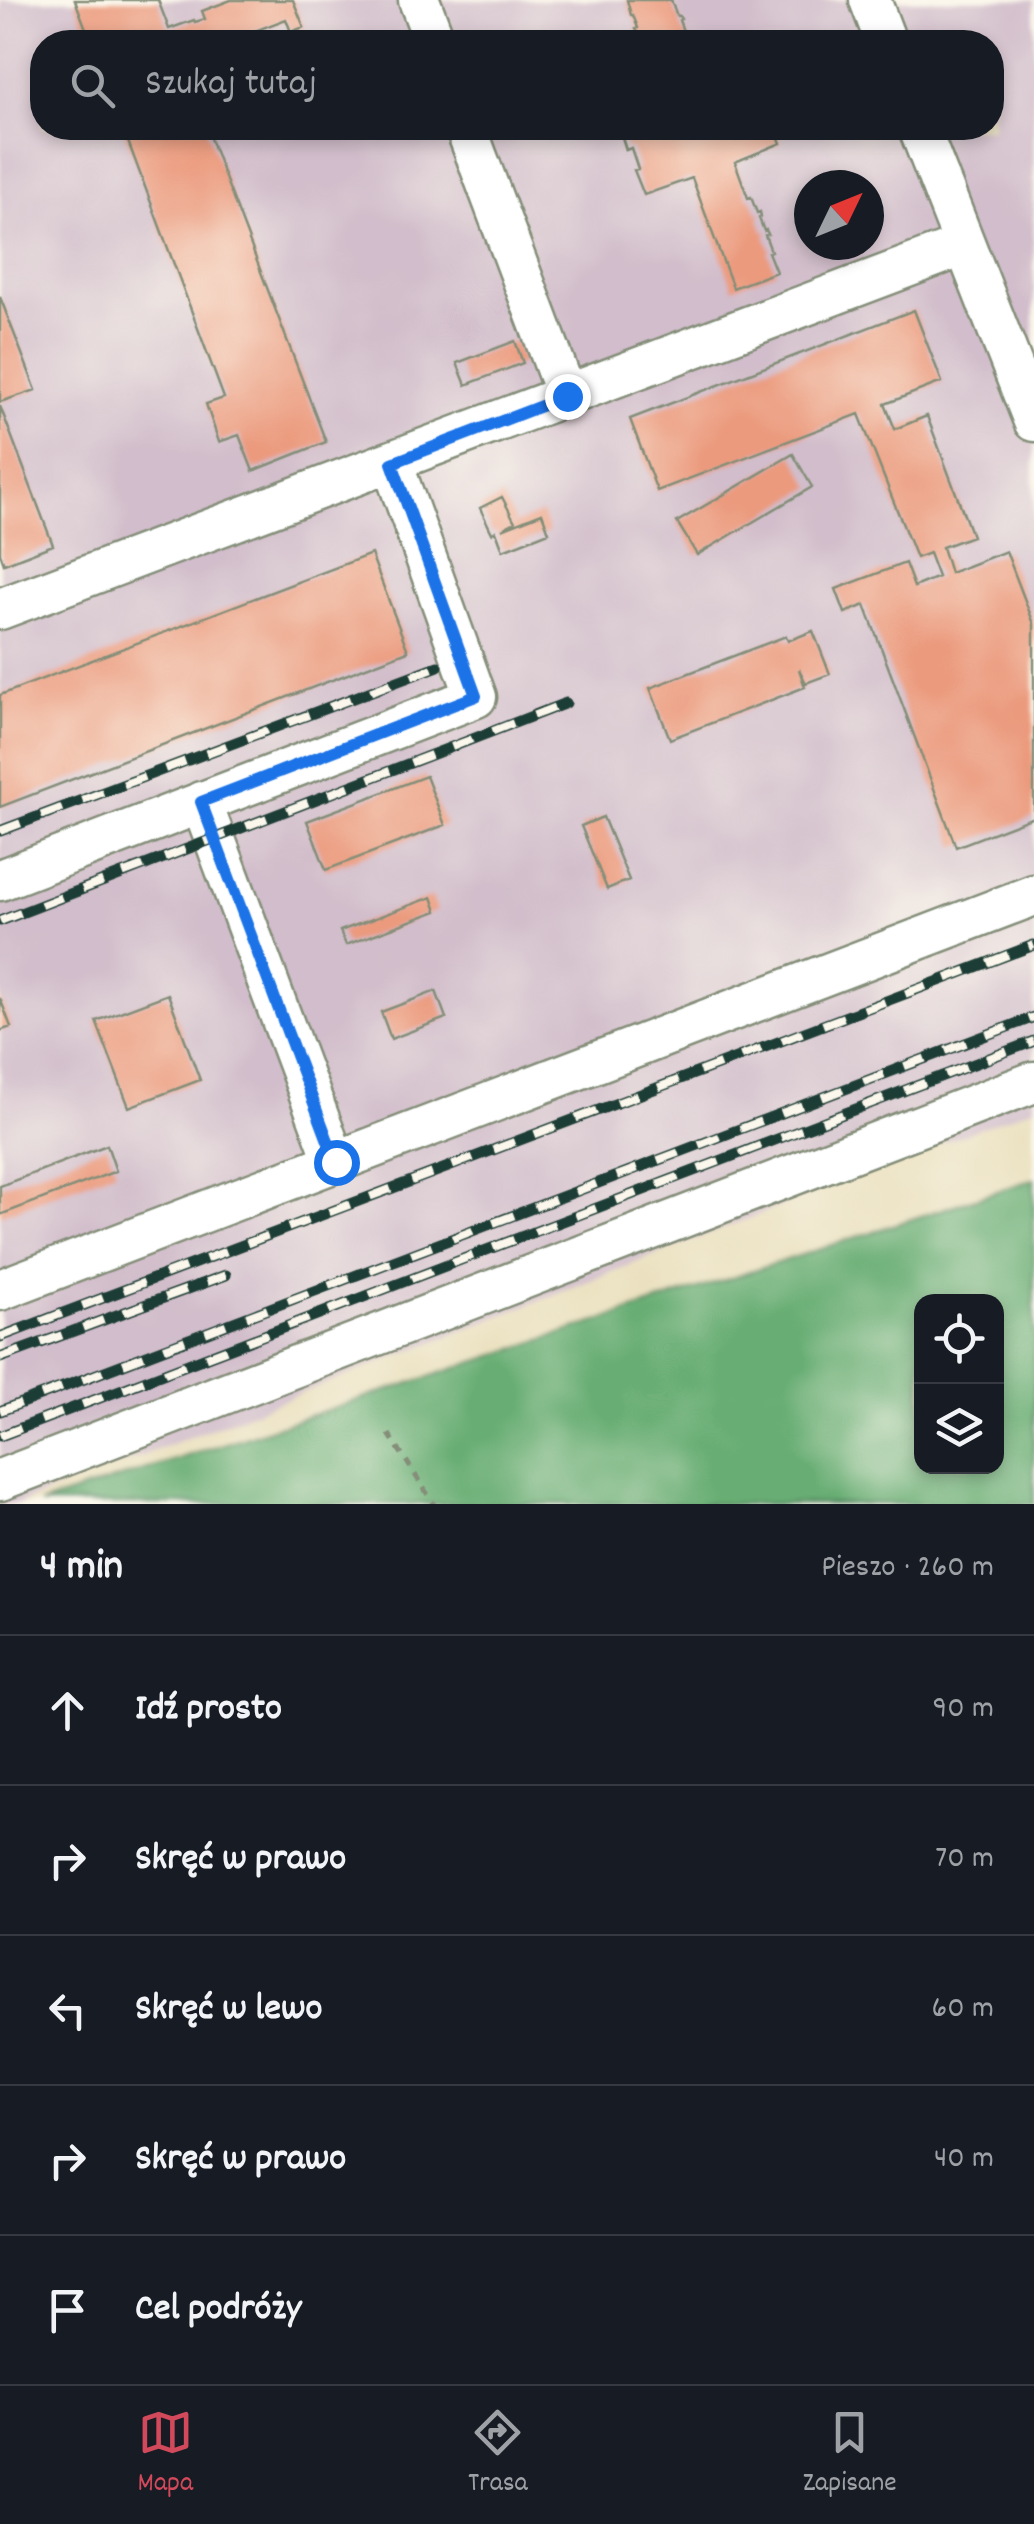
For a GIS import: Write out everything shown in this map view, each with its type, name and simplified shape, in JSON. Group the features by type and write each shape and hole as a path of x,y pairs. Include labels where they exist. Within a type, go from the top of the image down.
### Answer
{"lane":[{"path":"419,0 430,30"},
{"path":"870,0 881,30"},
{"path":"471,140 567,396"},
{"path":"925,140 1034,421"},
{"path":"0,609 965,245"},
{"path":"0,880 476,696 392,463"},
{"path":"201,802 336,1162"},
{"path":"0,1290 1034,895"},
{"path":"0,1480 1034,1082"}],"path":[{"path":"389,1434 434,1504"}],"shaded area":[{"path":"0,0 1034,0 1034,1107 18,1504 0,1504"}],"green space":[{"path":"1034,1179 1034,1504 40,1504"}],"building":[{"path":"75,0 158,0 169,29 205,19 202,11 231,0 293,0 304,27 290,30 286,19 257,30 86,30"},
{"path":"627,0 671,0 683,30 637,30"},
{"path":"127,140 211,140 326,442 253,471 239,435 219,442 206,404 224,398"},
{"path":"623,140 780,140 781,143 735,162 748,198 760,212 776,272 733,288 692,178 644,195 631,148 626,150"},
{"path":"0,297 36,390 0,402"},
{"path":"914,310 942,382 885,404 895,429 927,416 972,536 942,547 950,573 1006,551 1034,624 1034,817 956,847 865,605 845,613 836,589 905,563 914,587 938,577 929,553 916,558 859,414 657,491 630,419"},
{"path":"515,341 523,363 466,385 457,363"},
{"path":"0,406 53,545 4,564 0,553"},
{"path":"793,454 812,487 697,555 677,522"},
{"path":"502,497 515,522 502,529 542,513 549,532 503,550 480,508"},
{"path":"371,554 408,651 0,807 0,695"},
{"path":"813,631 830,674 806,683 799,669 805,687 670,739 650,688 786,636 788,641"},
{"path":"426,776 445,825 326,870 307,821"},
{"path":"603,817 629,880 607,889 581,826"},
{"path":"432,897 437,911 346,945 340,931"},
{"path":"436,991 446,1018 391,1039 381,1012"},
{"path":"168,994 200,1080 129,1107 96,1021"},
{"path":"0,998 11,1027 0,1031"},
{"path":"107,1145 116,1171 0,1215 0,1186"}],"railway":[{"path":"0,831 438,666"},
{"path":"0,921 566,703"},
{"path":"0,1337 1034,945"},
{"path":"0,1411 1034,1017"},
{"path":"0,1436 1034,1041"},
{"path":"0,1358 226,1275"}],"route":[{"path":"336,1162 201,802 476,696 392,463 567,396"}]}
